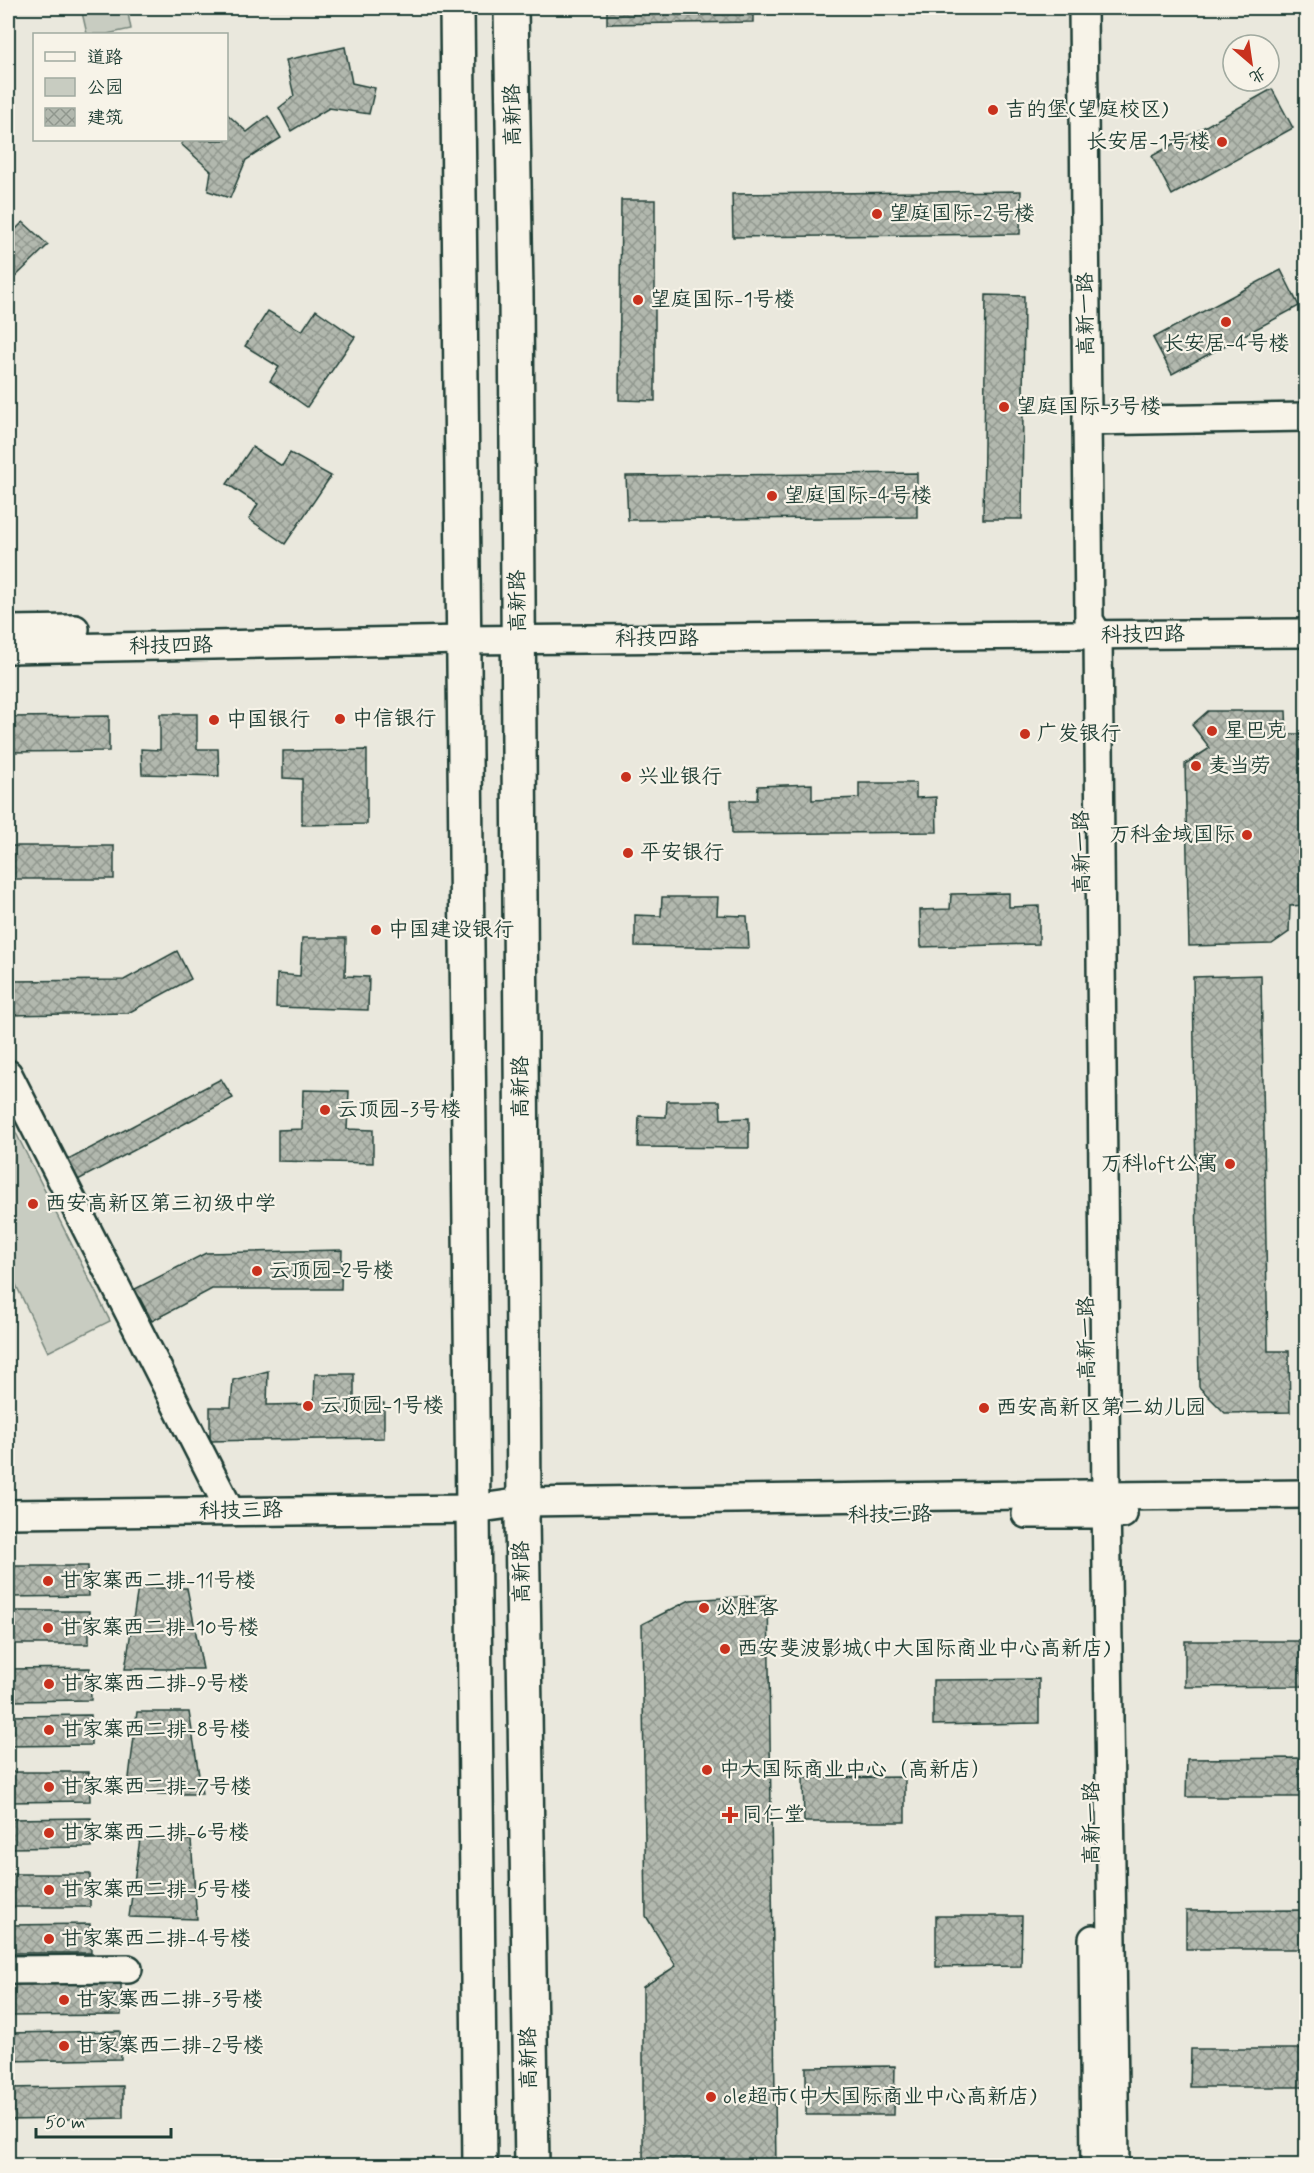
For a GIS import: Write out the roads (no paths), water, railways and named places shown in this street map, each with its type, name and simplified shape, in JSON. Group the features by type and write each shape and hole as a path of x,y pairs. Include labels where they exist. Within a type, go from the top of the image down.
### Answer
{"main road":[{"path":"457,8 480,2166"},
{"name":"高新路","path":"511,8 516,294 523,1510 532,2166"}],"street":[{"name":"高新一路","path":"1083,8 1097,1504 1095,2166"},
{"path":"1087,421 1306,417"},
{"name":"科技四路","path":"1089,630 1306,617"},
{"name":"科技四路","path":"8,630 465,632"},
{"name":"科技四路","path":"8,649 518,631 1089,630 1306,633"},
{"path":"8,1074 230,1511"},
{"name":"科技三路","path":"8,1514 1097,1504 1306,1494"},
{"name":"高新一路","path":"1097,1504 1115,2166"},
{"name":"科技三路","path":"1097,1504 1306,1511"},
{"path":"8,1970 128,1969"}],"place":[{"name":"吉的堡(望庭校区)","path":"993,110"},
{"name":"长安居-1号楼","path":"1222,142"},
{"name":"望庭国际-2号楼","path":"877,214"},
{"name":"望庭国际-1号楼","path":"638,300"},
{"name":"长安居-4号楼","path":"1226,322"},
{"name":"望庭国际-3号楼","path":"1004,407"},
{"name":"望庭国际-4号楼","path":"772,496"},
{"name":"中信银行","path":"340,719"},
{"name":"中国银行","path":"214,720"},
{"name":"星巴克","path":"1212,731"},
{"name":"广发银行","path":"1025,734"},
{"name":"麦当劳","path":"1196,766"},
{"name":"兴业银行","path":"626,777"},
{"name":"万科金域国际","path":"1247,835"},
{"name":"平安银行","path":"628,853"},
{"name":"中国建设银行","path":"376,930"},
{"name":"云顶园-3号楼","path":"325,1110"},
{"name":"万科loft公寓","path":"1230,1164"},
{"name":"西安高新区第三初级中学","path":"33,1204"},
{"name":"云顶园-2号楼","path":"257,1271"},
{"name":"云顶园-1号楼","path":"308,1406"},
{"name":"西安高新区第二幼儿园","path":"984,1408"},
{"name":"甘家寨西二排-11号楼","path":"48,1581"},
{"name":"必胜客","path":"704,1608"},
{"name":"甘家寨西二排-10号楼","path":"48,1628"},
{"name":"西安斐波影城(中大国际商业中心高新店)","path":"725,1649"},
{"name":"甘家寨西二排-9号楼","path":"49,1684"},
{"name":"甘家寨西二排-8号楼","path":"49,1730"},
{"name":"中大国际商业中心（高新店）","path":"707,1770"},
{"name":"甘家寨西二排-7号楼","path":"49,1787"},
{"name":"同仁堂","path":"730,1815"},
{"name":"甘家寨西二排-6号楼","path":"49,1833"},
{"name":"甘家寨西二排-5号楼","path":"49,1890"},
{"name":"甘家寨西二排-4号楼","path":"49,1939"},
{"name":"甘家寨西二排-3号楼","path":"64,2000"},
{"name":"甘家寨西二排-2号楼","path":"64,2046"},
{"name":"ole超市(中大国际商业中心高新店)","path":"711,2097"}]}
